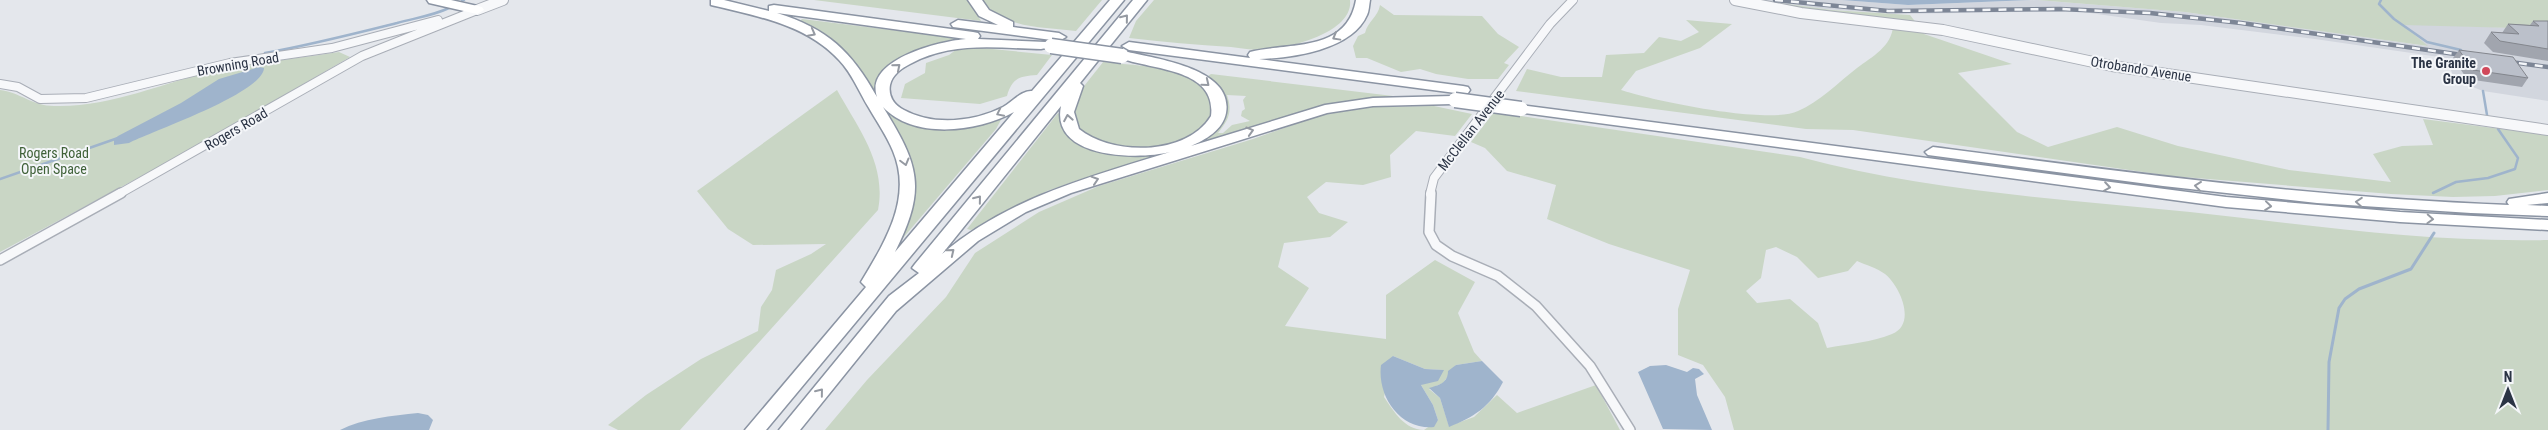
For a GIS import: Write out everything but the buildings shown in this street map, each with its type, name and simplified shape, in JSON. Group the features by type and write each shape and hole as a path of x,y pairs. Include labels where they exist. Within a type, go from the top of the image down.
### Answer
{"highway":[{"path":"434,0 477,10"},
{"path":"777,0 1126,53 1457,97 2174,183 2289,196 2406,205 2548,211"},
{"path":"975,0 979,8 989,16 1046,40"},
{"path":"1093,28 1097,14 1107,0"},
{"path":"755,430 1117,0"},
{"path":"789,430 1140,0"},
{"path":"1126,53 1167,51 1260,55 1310,48 1330,41 1349,29 1359,17 1363,0"},
{"path":"711,1 1046,40"},
{"path":"711,1 785,20 830,43 850,64 901,151 908,181 904,215 892,243 848,320"},
{"path":"1046,40 958,44 924,51 901,63 889,74 883,88 884,98 896,111 918,120 946,124 971,122 991,117 1010,108 1054,75"},
{"path":"1167,51 1457,97"},
{"path":"1088,64 1068,103 1066,118 1074,132 1095,145 1127,152 1170,148 1196,138 1216,120 1220,113 1219,100 1214,90 1204,80 1185,71 1143,62 1126,53"},
{"path":"888,308 972,236 1020,208 1065,190 1325,109 1374,102 1457,97"},
{"path":"1524,104 2219,201 2384,216 2548,226"},
{"path":"2406,205 2484,204 2548,198"}],"street":[{"path":"477,10 503,0"},
{"name":"McClellan Avenue","path":"1573,0 1550,24 1434,178 1430,189 1428,235 1437,247 1497,275 1524,293 1588,365 1630,430"},
{"name":"Otrobando Avenue","path":"1735,0 1801,13 1951,32 2112,66 2548,130"},
{"name":"Browning Road","path":"0,84 18,87 40,99 86,98 230,63 332,48 477,10"},
{"name":"Rogers Road","path":"0,260 230,133 366,54 477,10"}],"shaded area":[{"path":"1758,0 1842,0 1908,5 2037,0 2185,12 2427,46 2402,24 2548,29 2548,101 2483,91 2455,80 2446,58 2315,39 2201,25 2161,23 2076,11 1895,14 1825,9"}],"green space":[{"path":"814,0 969,0 981,21"},
{"path":"982,0 1102,0 1076,31 1037,27 1012,21 1001,17"},
{"path":"1154,0 1350,0 1348,12 1341,22 1331,30 1302,42 1262,50 1129,38 1136,21"},
{"path":"1758,0 1832,10 1910,15 1917,24 1812,12"},
{"path":"2037,0 2548,0 2548,29 2403,25 2428,46 2185,12"},
{"path":"1380,5 1394,15 1482,16 1498,34 1519,47 1504,63 1509,65 1498,79 1468,79 1436,74 1420,69 1401,72 1367,58 1356,58 1353,46 1358,36 1365,33"},
{"path":"802,19 964,39 924,47 905,57 878,98 849,55 834,42 800,21"},
{"path":"1686,20 1732,24 1700,48 1636,71 1621,90 1658,100 1711,110 1783,115 1798,111 1814,102 1875,55 1889,39 1893,26 1920,28 1924,34 2012,64 1958,73 2017,132 2048,147 2117,127 2178,146 2289,170 2391,182 2373,154 2402,146 2433,145 2423,119 2548,135 2548,190 2495,196 2453,197 2391,194 2171,176 1853,130 1806,129 1516,91 1527,69 1561,77 1602,77 1606,55 1644,53 1659,37 1681,41 1699,32"},
{"path":"982,48 1052,55 1037,75 1021,77 1014,82 1007,96 980,104 901,98 905,84 925,73 926,63 949,55 957,49"},
{"name":"Rogers Road Open Space","path":"339,52 350,57 190,150 0,252 0,90 14,93 39,104 74,106 135,94 214,71"},
{"path":"1103,62 1163,69 1194,81 1209,97 1210,115 1206,124 1198,133 1186,140 1153,149 1129,148 1107,144 1088,135 1080,129 1074,120 1074,104 1081,91"},
{"path":"1211,74 1393,96 1396,99 1317,108 1196,144 1208,135 1223,95 1216,83 1208,76","holes":["1227,95 1246,96 1243,100 1245,109 1242,111 1241,116 1250,121 1232,125 1223,133 1218,133 1228,116 1230,106"]},
{"path":"837,90 862,133 875,162 880,193 878,210 680,430 618,430 608,425 646,395 701,359 758,331 761,307 772,290 776,270 811,254 826,244 753,245 728,229 697,191"},
{"path":"1434,106 1472,114 1455,136 1416,131 1390,155 1391,177 1363,185 1326,182 1307,197 1319,213 1348,222 1330,237 1284,243 1278,267 1309,288 1285,326 1386,339 1386,295 1435,260 1475,282 1458,313 1474,352 1482,361 1456,365 1443,383 1429,389 1440,398 1449,426 1474,417 1497,395 1517,413 1596,385 1620,430 1424,430 825,430 867,380 946,297 975,253 1039,212 1099,186 1253,139 1321,115 1372,107","holes":["1393,356 1425,369 1443,370 1421,385 1433,405 1438,420 1424,430 1405,423 1384,397"]},
{"path":"887,109 913,123 1002,118 996,129 903,238 901,235 911,207 883,110"},
{"path":"1494,112 1800,157 1848,169 1945,186 2043,198 2413,236 2458,239 2548,240 2548,430 1734,430 1725,397 1703,365 1678,355 1678,309 1690,270 1609,244 1547,219 1556,185 1507,171 1485,148 1471,142","holes":["1776,247 1797,257 1818,278 1848,271 1857,261 1885,274 1896,287 1904,305 1904,322 1892,334 1877,339 1827,348 1818,323 1790,299 1757,303 1746,291 1761,278 1766,250"]},
{"path":"1058,113 1061,115 1072,137 1158,152 1161,156 1047,191 971,230 967,229"}],"water":[{"path":"1842,0 2031,0 1908,5"},
{"path":"259,67 264,68 259,78 246,89 227,100 129,143 114,145 114,140 118,136 181,103 219,79"},
{"path":"1393,356 1425,369 1444,370 1438,381 1421,385 1433,405 1438,420 1434,427 1410,423 1401,417 1387,399 1383,388 1381,365"},
{"path":"1482,361 1503,382 1487,405 1474,415 1449,427 1440,398 1429,388 1445,381 1448,371 1456,365"},
{"path":"1666,365 1687,372 1693,368 1699,369 1704,374 1695,379 1697,395 1712,430 1663,429 1638,372 1650,366"},
{"path":"418,413 428,415 433,420 429,430 340,430 368,420"}],"waterway":[{"path":"2381,0 2379,4 2394,19 2427,42 2461,50"},
{"path":"265,53 430,15 449,8"},
{"path":"2483,91 2487,115"},
{"path":"2433,193 2456,182 2488,178 2515,169 2518,158 2498,129"},
{"path":"0,179 118,138"},
{"path":"2328,430 2329,362 2339,308 2345,299 2359,289 2411,269 2434,233"}],"railway":[{"path":"1775,0 1888,11 2060,9 2150,13 2241,23 2469,56"},
{"path":"2503,61 2548,67"}],"place":[{"name":"The Granite Group","path":"2486,71"}]}
